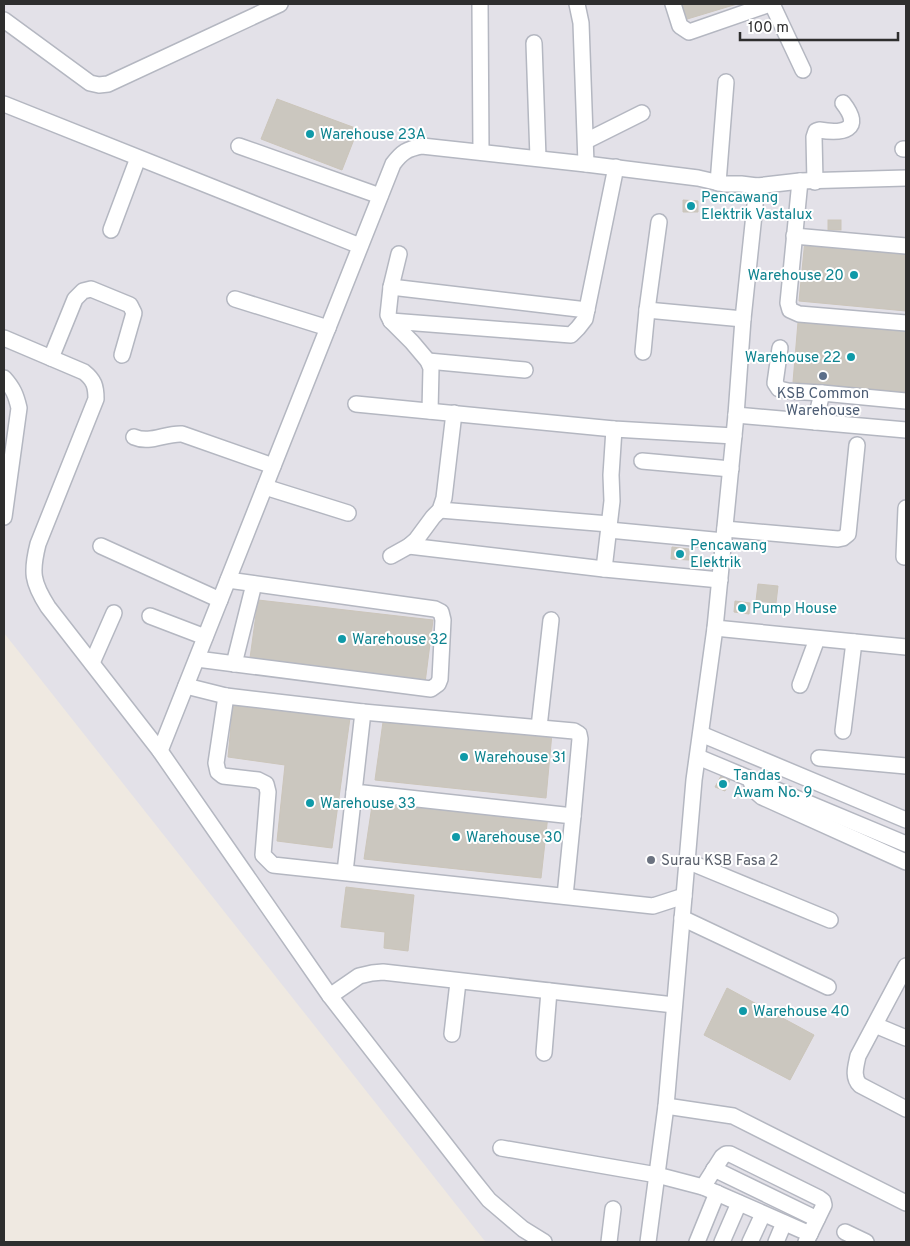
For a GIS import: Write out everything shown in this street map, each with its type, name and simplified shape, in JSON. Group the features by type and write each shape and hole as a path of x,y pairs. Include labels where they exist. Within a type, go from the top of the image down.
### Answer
{"street":[{"path":"4,20 90,83 98,86 108,84 280,4"},
{"path":"480,4 481,152"},
{"path":"577,4 581,22 586,164"},
{"path":"673,4 680,26 689,32 771,4 803,70"},
{"path":"534,43 538,158"},
{"path":"718,183 726,82"},
{"path":"842,103 851,118 851,124 847,129 841,132 819,130 816,131 814,137 807,182 794,236 788,303 790,310 798,314 906,323"},
{"path":"4,104 360,246"},
{"path":"586,141 642,113"},
{"path":"239,146 380,196"},
{"path":"160,751 380,196 393,164 399,155 409,149 422,146 616,167 698,178 724,184 757,186 906,178"},
{"path":"111,230 138,158"},
{"path":"391,321 571,335 585,319 616,167"},
{"path":"648,1242 666,1106 694,780 715,628 757,186"},
{"path":"643,352 659,222"},
{"path":"794,236 906,246"},
{"path":"399,254 391,287 388,315 391,321 428,360 432,368 430,411"},
{"path":"391,287 587,310"},
{"path":"51,358 75,299 83,291 91,290 130,305 134,313 122,355"},
{"path":"235,299 328,328"},
{"path":"647,310 743,319"},
{"path":"4,338 84,372 92,379 96,389 96,399 38,544 34,560 34,577 38,591 48,607 160,751 330,996 488,1200 523,1229 544,1242"},
{"path":"780,348 776,383 780,389 788,392 822,393 906,401"},
{"path":"428,360 525,370"},
{"path":"4,378 12,387 19,408 4,517"},
{"path":"815,422 822,393"},
{"path":"356,404 614,429 734,436"},
{"path":"390,556 416,540 432,517 440,510 444,498 454,413"},
{"path":"736,415 906,430"},
{"path":"604,568 612,501 611,475 614,429"},
{"path":"134,437 140,440 176,433 182,434 273,466"},
{"path":"440,510 609,527 724,535 843,538 848,534 857,445"},
{"path":"642,461 730,469"},
{"path":"265,487 348,513"},
{"path":"904,557 906,508"},
{"path":"102,546 220,600"},
{"path":"409,546 720,580"},
{"path":"197,658 431,689 438,684 440,679 443,620 440,612 435,609 228,580"},
{"path":"234,664 254,584"},
{"path":"92,663 114,613"},
{"path":"150,616 205,637"},
{"path":"539,727 551,620"},
{"path":"715,628 906,647"},
{"path":"800,685 817,638"},
{"path":"843,731 854,642"},
{"path":"186,686 226,696 363,712 574,731 579,734 580,739 565,896"},
{"path":"226,696 216,763 218,772 223,776 258,780 266,784 268,792 263,855 273,865 653,906 684,896"},
{"path":"345,872 363,712"},
{"path":"700,734 906,820"},
{"path":"698,757 906,844"},
{"path":"819,758 906,766"},
{"path":"750,779 754,790 762,798 906,862"},
{"path":"354,792 573,816"},
{"path":"686,862 830,920"},
{"path":"682,918 828,987"},
{"path":"906,966 858,1056 855,1070 856,1081 860,1085 906,1110"},
{"path":"330,996 359,976 383,972 674,1005"},
{"path":"452,1034 458,982"},
{"path":"544,1053 549,991"},
{"path":"892,994 906,1000"},
{"path":"875,1025 906,1038"},
{"path":"666,1106 733,1116 906,1203"},
{"path":"501,1148 656,1175 710,1190 784,1223 808,1238 817,1219 714,1169 710,1190 697,1242"},
{"path":"722,1242 738,1202"},
{"path":"609,1242 613,1209"},
{"path":"750,1242 763,1214"},
{"path":"776,1242 784,1223"},
{"path":"845,1232 866,1242"}],"shaded area":[{"path":"4,4 906,4 906,1242 487,1242 484,1240 4,633"}],"building":[{"path":"679,4 737,4 684,20"},
{"name":"Warehouse 23A","path":"277,99 358,129 342,170 261,139"},
{"name":"Pencawang Elektrik Vastalux","path":"683,200 698,201 698,212 683,212"},
{"path":"828,220 841,220 841,230 828,230"},
{"name":"Warehouse 20","path":"805,240 906,249 906,311 799,301"},
{"name":"Warehouse 22","path":"798,322 906,331 906,392 793,382"},
{"name":"Pencawang Elektrik","path":"672,547 689,549 689,560 671,559"},
{"path":"758,584 778,586 776,603 756,601"},
{"name":"Warehouse 32","path":"258,600 433,620 425,683 250,658"},
{"name":"Pump House","path":"735,601 750,603 749,614 734,612"},
{"name":"Warehouse 33","path":"233,704 350,718 332,848 277,841 285,765 228,757"},
{"name":"Warehouse 31","path":"383,722 552,733 546,798 375,780"},
{"name":"Tandas Awam No. 9","path":"721,776 730,780 725,791 715,787"},
{"name":"Warehouse 30","path":"373,799 548,815 541,878 364,859"},
{"path":"346,887 414,895 408,951 384,948 385,932 341,927"},
{"name":"Warehouse 40","path":"727,988 814,1035 790,1080 704,1035"}],"place":[{"name":"Warehouse 23A","path":"310,134"},
{"name":"Pencawang Elektrik Vastalux","path":"691,206"},
{"name":"Warehouse 20","path":"854,275"},
{"name":"Warehouse 22","path":"851,357"},
{"name":"KSB Common Warehouse","path":"823,376"},
{"name":"Pencawang Elektrik","path":"680,554"},
{"name":"Pump House","path":"742,608"},
{"name":"Warehouse 32","path":"342,639"},
{"name":"Warehouse 31","path":"464,757"},
{"name":"Tandas Awam No. 9","path":"723,784"},
{"name":"Warehouse 33","path":"310,803"},
{"name":"Warehouse 30","path":"456,837"},
{"name":"Surau KSB Fasa 2","path":"651,860"},
{"name":"Warehouse 40","path":"743,1011"}]}
